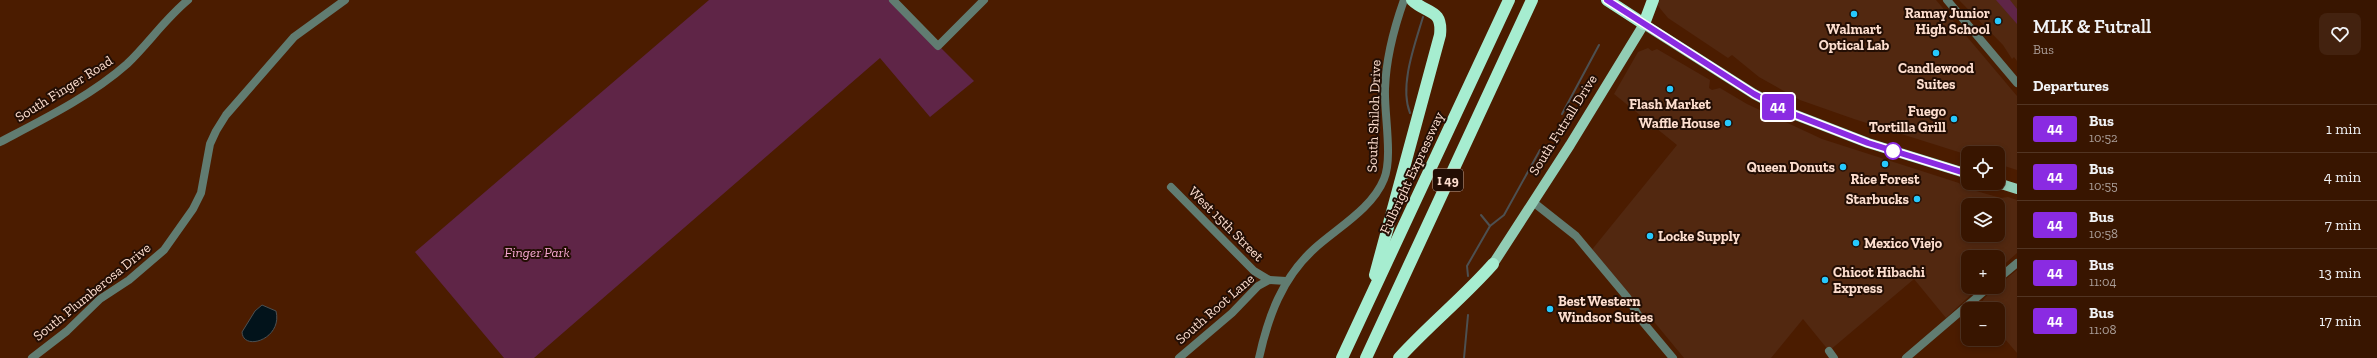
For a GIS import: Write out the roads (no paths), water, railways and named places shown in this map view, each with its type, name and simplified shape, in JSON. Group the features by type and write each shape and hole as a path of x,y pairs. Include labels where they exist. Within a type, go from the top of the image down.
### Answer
{"highway":[{"path":"1367,307 1440,36 1440,22 1437,17 1431,10 1412,0"},
{"name":"Fulbright Expressway","path":"1342,358 1509,0"},
{"path":"1607,0 1644,24"},
{"name":"South Futrall Drive","path":"1644,24 1653,0"},
{"name":"I 49","path":"1366,358 1531,1"},
{"path":"1399,358 1415,341 1468,292 1493,264"}],"main road":[{"name":"South Futrall Drive","path":"1493,264 1570,145 1644,24"},
{"path":"1644,24 1754,94 1788,112 1868,143 1961,172"},
{"path":"2005,185 2017,189"}],"street":[{"name":"South Finger Road","path":"0,142 59,110 118,72 167,19 188,0"},
{"name":"South Plumberosa Drive","path":"32,358 67,331 100,299 129,280 164,250 193,209 201,193 210,144 226,115 294,37 345,0"},
{"path":"894,0 938,46 984,0"},
{"name":"South Shiloh Drive","path":"1259,358 1273,310 1286,281 1308,254 1373,198 1386,177 1385,89 1387,64 1394,30 1404,0"},
{"path":"1946,0 2017,83"},
{"name":"West 15th Street","path":"1171,187 1254,271 1269,280 1286,281"},
{"path":"1533,202 1570,229 1627,297 1642,321 1673,358"},
{"path":"2005,274 2017,263"},
{"name":"South Root Lane","path":"1179,358 1232,313 1258,286 1269,280"},
{"path":"1906,358 1981,294"}],"waterway":[{"path":"1410,113 1407,102 1407,78 1412,52 1423,17"},
{"path":"1562,114 1599,45"},
{"path":"1468,276 1467,266 1490,226 1504,215 1540,150"},
{"path":"1481,215 1490,226"},
{"path":"1464,358 1468,315"}],"place":[{"name":"Walmart Optical Lab","path":"1854,14"},
{"name":"Ramay Junior High School","path":"1998,21"},
{"name":"Candlewood Suites","path":"1936,53"},
{"name":"Flash Market","path":"1670,89"},
{"name":"Fuego Tortilla Grill","path":"1954,119"},
{"name":"Waffle House","path":"1728,123"},
{"name":"Rice Forest","path":"1885,164"},
{"name":"Queen Donuts","path":"1843,167"},
{"name":"Starbucks","path":"1917,199"},
{"name":"Locke Supply","path":"1650,236"},
{"name":"Mexico Viejo","path":"1856,243"},
{"name":"Chicot Hibachi Express","path":"1825,280"},
{"name":"Best Western Windsor Suites","path":"1550,309"}],"park label":[{"name":"Finger Park","path":"537,252"}]}
